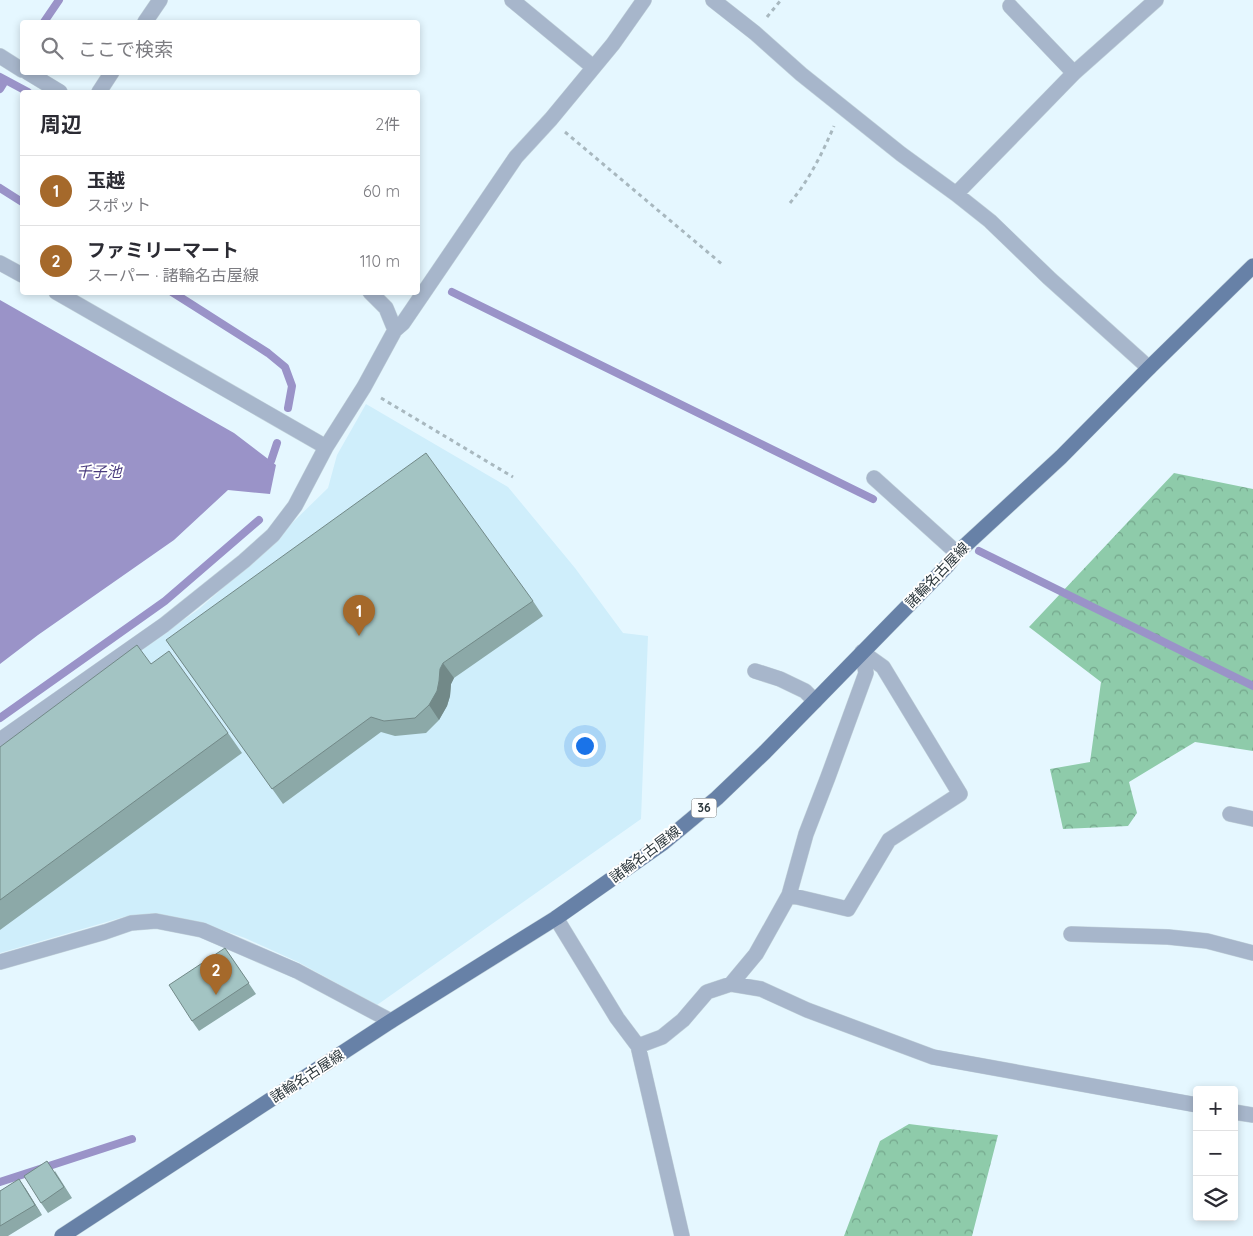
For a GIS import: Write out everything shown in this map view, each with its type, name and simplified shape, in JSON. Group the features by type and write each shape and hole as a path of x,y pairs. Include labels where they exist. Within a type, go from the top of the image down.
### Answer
{"main road":[{"name":"諸輪名古屋線","path":"62,1236 391,1021 556,918 663,842 717,798 765,752 947,566 956,553 1060,457 1253,266"}],"street":[{"path":"146,20 160,0"},
{"path":"512,0 593,67"},
{"path":"0,740 164,625 244,561 273,535 295,506 326,447 364,387 395,330 402,324 516,156 613,44 644,0"},
{"path":"713,0 842,107 990,221 1049,278 1148,368"},
{"path":"956,194 1074,73 1156,0"},
{"path":"1010,6 1074,73"},
{"path":"0,56 20,69"},
{"path":"32,75 57,90"},
{"path":"100,90 110,75"},
{"path":"0,263 20,274"},
{"path":"61,295 326,447"},
{"path":"373,295 386,308 395,330"},
{"path":"874,478 956,553"},
{"path":"789,895 848,909 889,840 960,794 883,667 862,652"},
{"path":"731,984 756,954 789,895 806,834 866,673 862,652"},
{"path":"755,671 780,679 805,691 816,701"},
{"path":"1230,814 1253,818"},
{"path":"556,918 617,1018 638,1046 682,1236"},
{"path":"0,962 106,932 132,922 156,921 202,930 298,972 391,1021"},
{"path":"1071,934 1168,937 1207,941 1253,953"},
{"path":"638,1046 662,1037 683,1020 708,992 731,984 761,989 807,1010 933,1057 1193,1104"},
{"path":"1238,1113 1253,1115"}],"path":[{"path":"790,203 801,190 822,153 842,107"},
{"path":"550,119 723,265"},
{"path":"364,387 513,477"}],"shaded area":[{"path":"366,404 508,487 575,568 623,633 648,636 641,819 377,1005 298,962 245,938 208,925 180,918 153,915 127,916 0,953 0,750 199,609 250,564 328,488 337,455"}],"green space":[{"path":"1174,473 1253,489 1253,751 1195,742 1129,782 1137,813 1128,826 1063,829 1050,769 1090,762 1101,682 1029,627"},
{"path":"909,1124 998,1135 972,1236 844,1236 880,1141"}],"water":[{"name":"千子池","path":"0,300 234,433 276,465 270,494 228,490 174,540 38,635 0,664"}],"building":[{"path":"426,453 533,601 443,663 440,669 437,691 429,705 415,718 384,721 371,717 272,789 166,640"},
{"path":"137,645 151,664 169,651 228,733 0,900 0,747"},
{"path":"225,948 249,983 192,1021 169,985"},
{"path":"47,1161 64,1187 41,1203 24,1176"},
{"path":"19,1179 35,1205 0,1226 0,1191"}],"waterway":[{"path":"45,20 59,0"},
{"path":"0,77 24,90"},
{"path":"0,89 5,81"},
{"path":"0,188 20,201"},
{"path":"452,292 873,499"},
{"path":"177,295 268,353 285,367 292,386 288,408"},
{"path":"271,461 277,443"},
{"path":"0,718 165,601 259,520"},
{"path":"979,551 1253,686"},
{"path":"0,1182 132,1139"}],"place":[{"name":"玉越","path":"359,636"},
{"name":"ファミリーマート","path":"216,995"}]}
